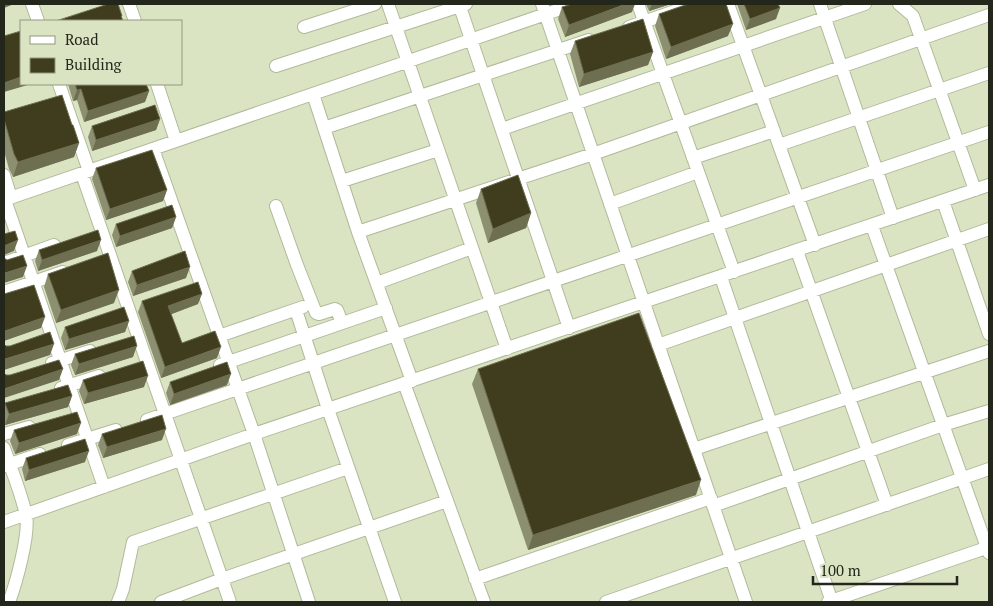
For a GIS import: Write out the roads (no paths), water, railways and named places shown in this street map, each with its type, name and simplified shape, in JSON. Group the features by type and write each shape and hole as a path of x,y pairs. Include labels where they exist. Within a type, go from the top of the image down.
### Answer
{"street":[{"path":"32,4 38,20"},
{"path":"129,4 135,20"},
{"path":"304,27 375,4"},
{"path":"388,4 507,349"},
{"path":"7,199 407,62 472,39 544,9 575,4"},
{"path":"638,4 734,272"},
{"path":"619,31 696,4"},
{"path":"728,4 815,245"},
{"path":"820,4 893,218"},
{"path":"502,129 865,4"},
{"path":"899,4 914,16 975,190"},
{"path":"276,66 462,5 569,328"},
{"path":"544,9 746,602"},
{"path":"358,232 681,124 989,16"},
{"path":"324,128 601,36"},
{"path":"779,145 989,73"},
{"path":"59,85 101,229 106,257 128,308 142,362 160,386 165,415 230,602"},
{"path":"156,85 176,141"},
{"path":"313,94 358,232 395,335 408,382 447,501 484,602"},
{"path":"693,158 774,131"},
{"path":"6,465 165,415 989,132"},
{"path":"153,149 168,207 195,283 219,336 254,434 309,602"},
{"path":"342,180 438,150"},
{"path":"610,204 698,172"},
{"path":"4,175 7,199 24,256 68,385 73,414 86,439 104,487"},
{"path":"4,522 254,434 989,185"},
{"path":"943,201 989,334"},
{"path":"276,206 316,313 319,314 335,309 342,323"},
{"path":"720,277 831,602 989,549 872,226"},
{"path":"658,345 989,229"},
{"path":"4,263 67,241"},
{"path":"377,283 472,248"},
{"path":"797,251 887,505"},
{"path":"4,292 76,267"},
{"path":"219,336 313,304"},
{"path":"210,369 386,308"},
{"path":"296,310 395,602"},
{"path":"41,366 103,347"},
{"path":"694,449 989,351"},
{"path":"50,391 112,372"},
{"path":"475,579 712,502 790,479 943,424 989,412"},
{"path":"4,434 40,424"},
{"path":"4,448 6,465 26,515 27,528 14,590 9,602"},
{"path":"118,602 124,589 133,542 348,468"},
{"path":"606,602 732,560 989,469"},
{"path":"160,602 447,501"},
{"path":"124,589 131,602"}]}
